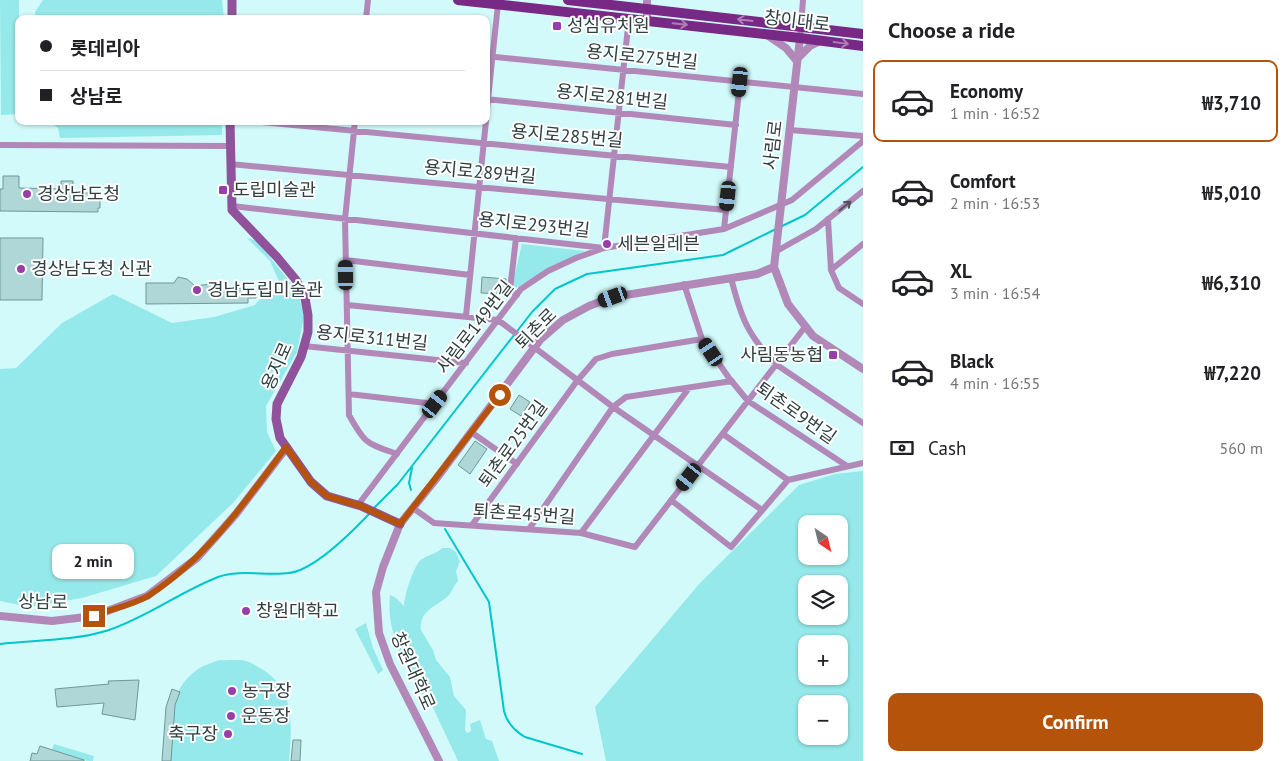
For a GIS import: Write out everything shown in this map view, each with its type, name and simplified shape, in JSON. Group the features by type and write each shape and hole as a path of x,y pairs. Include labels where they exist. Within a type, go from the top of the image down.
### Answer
{"main road":[{"path":"232,0 232,15"},
{"name":"창이대로","path":"458,0 629,18 647,10 765,34 863,34"},
{"name":"창이대로","path":"568,0 801,33 822,41 863,46"},
{"path":"230,125 232,206"},
{"name":"용지로","path":"232,206 232,210 296,280 305,298 308,332 301,357 277,404 276,419 280,438 311,482 327,496 360,506 400,524"}],"street":[{"path":"366,15 368,0"},
{"path":"801,33 804,0"},
{"path":"490,51 498,4"},
{"name":"용지로293번길","path":"232,206 604,248 629,18"},
{"name":"사림로","path":"775,248 795,87 796,60 801,33"},
{"path":"765,34 786,48 796,60 810,46 822,41"},
{"name":"용지로275번길","path":"490,57 795,87"},
{"path":"724,229 740,82"},
{"path":"795,87 863,94"},
{"name":"용지로281번길","path":"490,99 736,125"},
{"name":"용지로285번길","path":"292,125 731,167"},
{"path":"355,125 345,219 349,416 361,437 371,444 397,454"},
{"path":"466,316 486,125"},
{"path":"790,130 863,136"},
{"name":"사림로149번길","path":"360,506 397,454 500,321 521,289 548,271 604,248 724,229 781,205 792,200 863,140"},
{"path":"0,145 230,146"},
{"name":"용지로289번길","path":"230,164 726,210"},
{"path":"862,366 813,336 805,327 788,304 774,267 775,248 816,229 863,191"},
{"path":"828,219 830,270 839,288 863,304"},
{"path":"516,238 510,290 517,295"},
{"path":"830,270 862,245"},
{"path":"346,260 470,275"},
{"name":"퇴촌로","path":"413,508 472,432 532,347 563,320 589,306 613,297 684,284 757,274 774,267"},
{"path":"731,278 740,315 758,344 777,364 863,423"},
{"name":"퇴촌로9번길","path":"684,284 702,339 748,401 847,466"},
{"path":"347,304 500,321 613,407 762,510"},
{"path":"805,327 671,500 731,547 788,480 863,463"},
{"path":"577,381 596,359 612,354 702,339"},
{"name":"용지로311번길","path":"304,346 466,363"},
{"name":"퇴촌로25번길","path":"472,526 577,381"},
{"name":"퇴촌로9번길","path":"613,407 626,397 732,381"},
{"path":"581,533 689,388"},
{"path":"349,394 435,404"},
{"path":"529,529 613,407"},
{"path":"472,432 517,464"},
{"path":"722,434 788,480"},
{"name":"상남로","path":"0,616 52,621 94,616 147,596 197,558 236,514 286,447"},
{"name":"퇴촌로45번길","path":"413,508 434,523 581,533 635,547 671,500"},
{"name":"창원대학로","path":"413,508 400,524 376,592 380,633 390,664 439,761"}],"shaded area":[{"path":"0,0 19,0 19,15 15,15 15,114 1,115"},
{"path":"43,0 222,0 224,15 35,15"},
{"path":"54,125 222,125 222,135 60,138 58,128"},
{"path":"247,238 257,241 298,292 304,316 297,352 266,406 267,432 276,451 234,502 156,576 82,598 29,607 0,601 0,369 16,368 62,323 113,294 172,323 214,317 255,305 266,292 281,286 270,261"},
{"path":"522,244 585,251 516,288 512,286"},
{"path":"863,471 863,761 606,761 595,707 700,583 799,485 835,474"},
{"path":"442,548 450,548 456,552 460,562 456,571 458,581 449,595 425,614 421,630 433,650 436,660 450,677 454,696 466,710 465,730 467,733 471,731 470,724 480,720 486,739 492,741 499,761 458,761 427,695 422,694 409,671 394,634 389,609 390,595 404,606 410,581 419,562"},
{"path":"366,623 373,648 383,670 378,674 355,629"},
{"name":"운동장","path":"219,660 250,662 272,676 280,686 286,697 291,721 289,761 168,761 170,723 175,699 188,678 198,669"},
{"path":"54,744 94,756 93,761 87,761 52,750"}],"building":[{"name":"경상남도청","path":"3,176 19,176 19,188 61,189 61,181 73,181 73,193 97,193 97,200 100,200 100,208 98,208 98,212 0,211 0,189 3,189"},
{"name":"경상남도청 신관","path":"0,238 43,238 42,300 0,300"},
{"name":"경남도립미술관","path":"178,277 187,279 195,286 218,283 218,288 248,288 248,293 256,292 256,298 248,298 248,303 146,304 146,283 174,283"},
{"path":"482,277 506,279 506,294 481,293"},
{"path":"519,395 530,402 521,416 510,409"},
{"path":"475,441 487,449 470,474 458,465"},
{"path":"139,680 135,720 102,714 104,703 57,707 55,689 109,684 108,681"},
{"path":"172,689 180,692 175,705 171,761 162,761 166,707"},
{"path":"293,740 301,740 300,761 291,761"},
{"path":"40,746 84,761 30,761 32,753 37,754"}],"waterway":[{"path":"780,227 805,215 863,167"},
{"path":"373,509 398,484 532,312 555,289 587,274 723,255 776,229"},
{"path":"411,490 409,483 412,468"},
{"path":"0,644 96,634 123,625 218,577 235,573 280,574 299,570 321,558 370,513"},
{"path":"445,529 489,602 504,711 509,723 525,737 582,754"}],"place":[{"name":"성심유치원","path":"557,26"},
{"name":"도립미술관","path":"223,190"},
{"name":"경상남도청","path":"27,194"},
{"name":"세븐일레븐","path":"607,244"},
{"name":"경상남도청 신관","path":"21,269"},
{"name":"경남도립미술관","path":"197,290"},
{"name":"사림동농협","path":"833,355"},
{"name":"창원대학교","path":"246,611"},
{"name":"농구장","path":"232,691"},
{"name":"운동장","path":"231,716"},
{"name":"축구장","path":"228,734"}],"route":[{"path":"94,616 147,596 197,558 236,514 286,447 311,482 327,496 361,506 400,524 500,395"}]}
